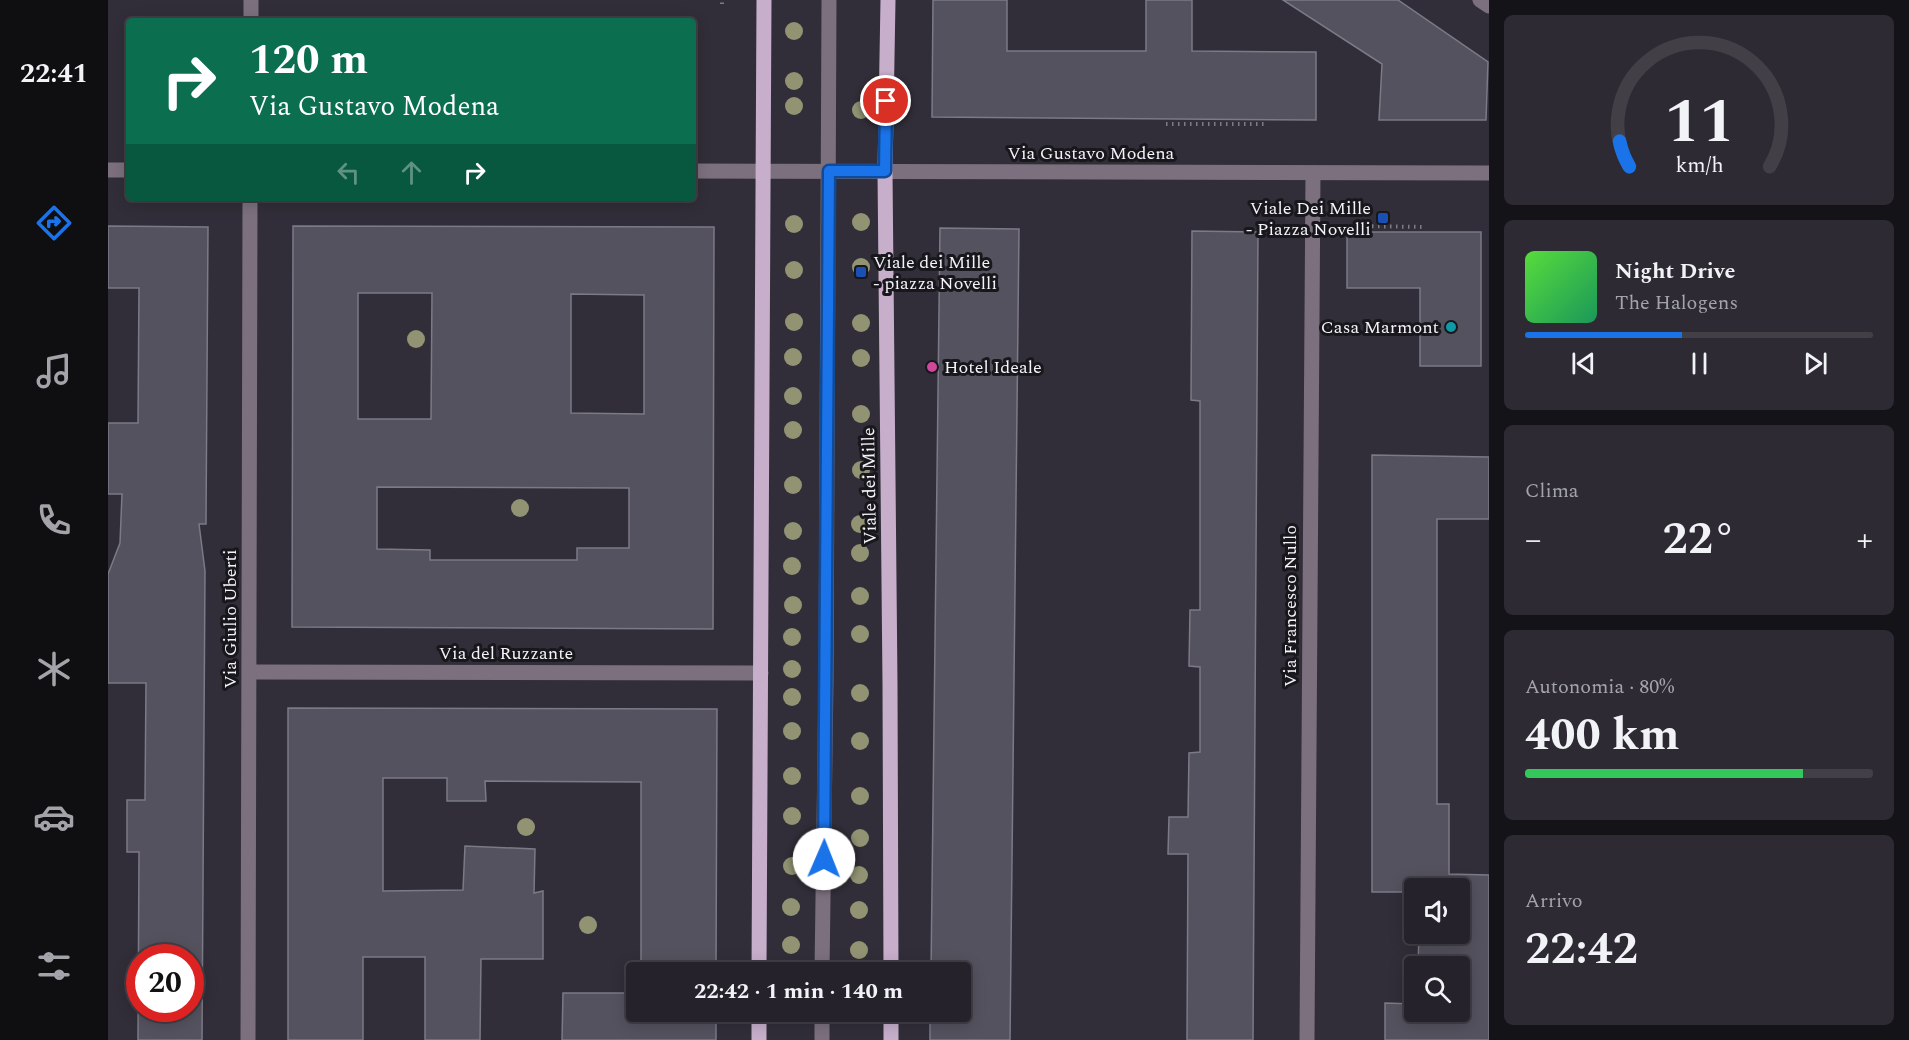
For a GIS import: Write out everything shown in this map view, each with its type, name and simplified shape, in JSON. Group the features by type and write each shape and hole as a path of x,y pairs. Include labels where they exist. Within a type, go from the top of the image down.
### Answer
{"main road":[{"path":"759,962 764,0"},
{"name":"Viale dei Mille","path":"888,0 885,171 891,684 891,962"},
{"path":"759,1022 759,1040"},
{"path":"891,1022 891,1040"}],"street":[{"path":"251,0 251,18"},
{"path":"822,962 829,0"},
{"path":"1480,0 1489,6"},
{"path":"108,170 126,170"},
{"name":"Via Gustavo Modena","path":"696,171 1489,173"},
{"name":"Via Francesco Nullo","path":"1307,1040 1313,173"},
{"name":"Via Giulio Uberti","path":"248,1040 250,201"},
{"name":"Via del Ruzzante","path":"250,672 761,673"},
{"path":"822,1022 822,1040"}],"path":[{"path":"1166,124 1266,124"},
{"path":"1354,226 1425,226"}],"building":[{"path":"933,0 1007,0 1007,51 1146,51 1146,0 1192,0 1192,51 1316,52 1316,120 932,117"},
{"path":"1283,0 1398,0 1488,62 1486,120 1379,120 1382,64"},
{"path":"108,226 208,227 206,524 199,524 205,571 203,944 139,944 139,852 127,852 127,800 145,800 146,683 108,683 108,574 120,543 122,494 108,494 108,423 138,423 139,288 108,288"},
{"path":"293,226 714,227 713,629 292,627","holes":["358,293 432,293 431,419 358,419","571,294 644,295 644,414 571,413","377,487 629,488 629,548 577,548 577,560 430,560 430,550 377,549"]},
{"path":"940,228 1019,229 1010,1040 930,1040 930,1022 971,1022 971,962 931,962"},
{"path":"1192,231 1258,232 1253,1040 1187,1040 1188,854 1168,854 1169,817 1188,817 1189,753 1200,752 1200,667 1189,666 1190,610 1200,610 1200,401 1191,400"},
{"name":"Casa Marmont","path":"1347,232 1481,232 1481,366 1420,366 1420,288 1347,288"},
{"path":"1372,455 1489,457 1489,519 1437,519 1437,804 1449,804 1449,874 1489,875 1489,1040 1385,1040 1385,1003 1404,1004 1404,1022 1470,1022 1470,956 1418,956 1419,944 1470,944 1470,878 1404,878 1404,892 1372,892"},
{"path":"288,708 717,709 716,962 641,962 641,782 485,781 486,801 447,801 447,778 383,778 383,891 463,890 465,846 535,849 534,893 543,891 543,959 481,959 480,1040 425,1040 425,957 363,957 363,1040 288,1040"},
{"path":"563,993 626,993 626,1022 716,1022 716,1040 562,1040"},
{"path":"138,1022 202,1022 202,1040 138,1040"}],"place":[{"name":"Viale Dei Mille - Piazza Novelli","path":"1383,218"},
{"name":"Viale dei Mille - piazza Novelli","path":"861,272"},
{"name":"Casa Marmont","path":"1451,327"},
{"name":"Hotel Ideale","path":"932,367"}],"route":[{"path":"824,859 829,171 885,171 886,101"}]}
